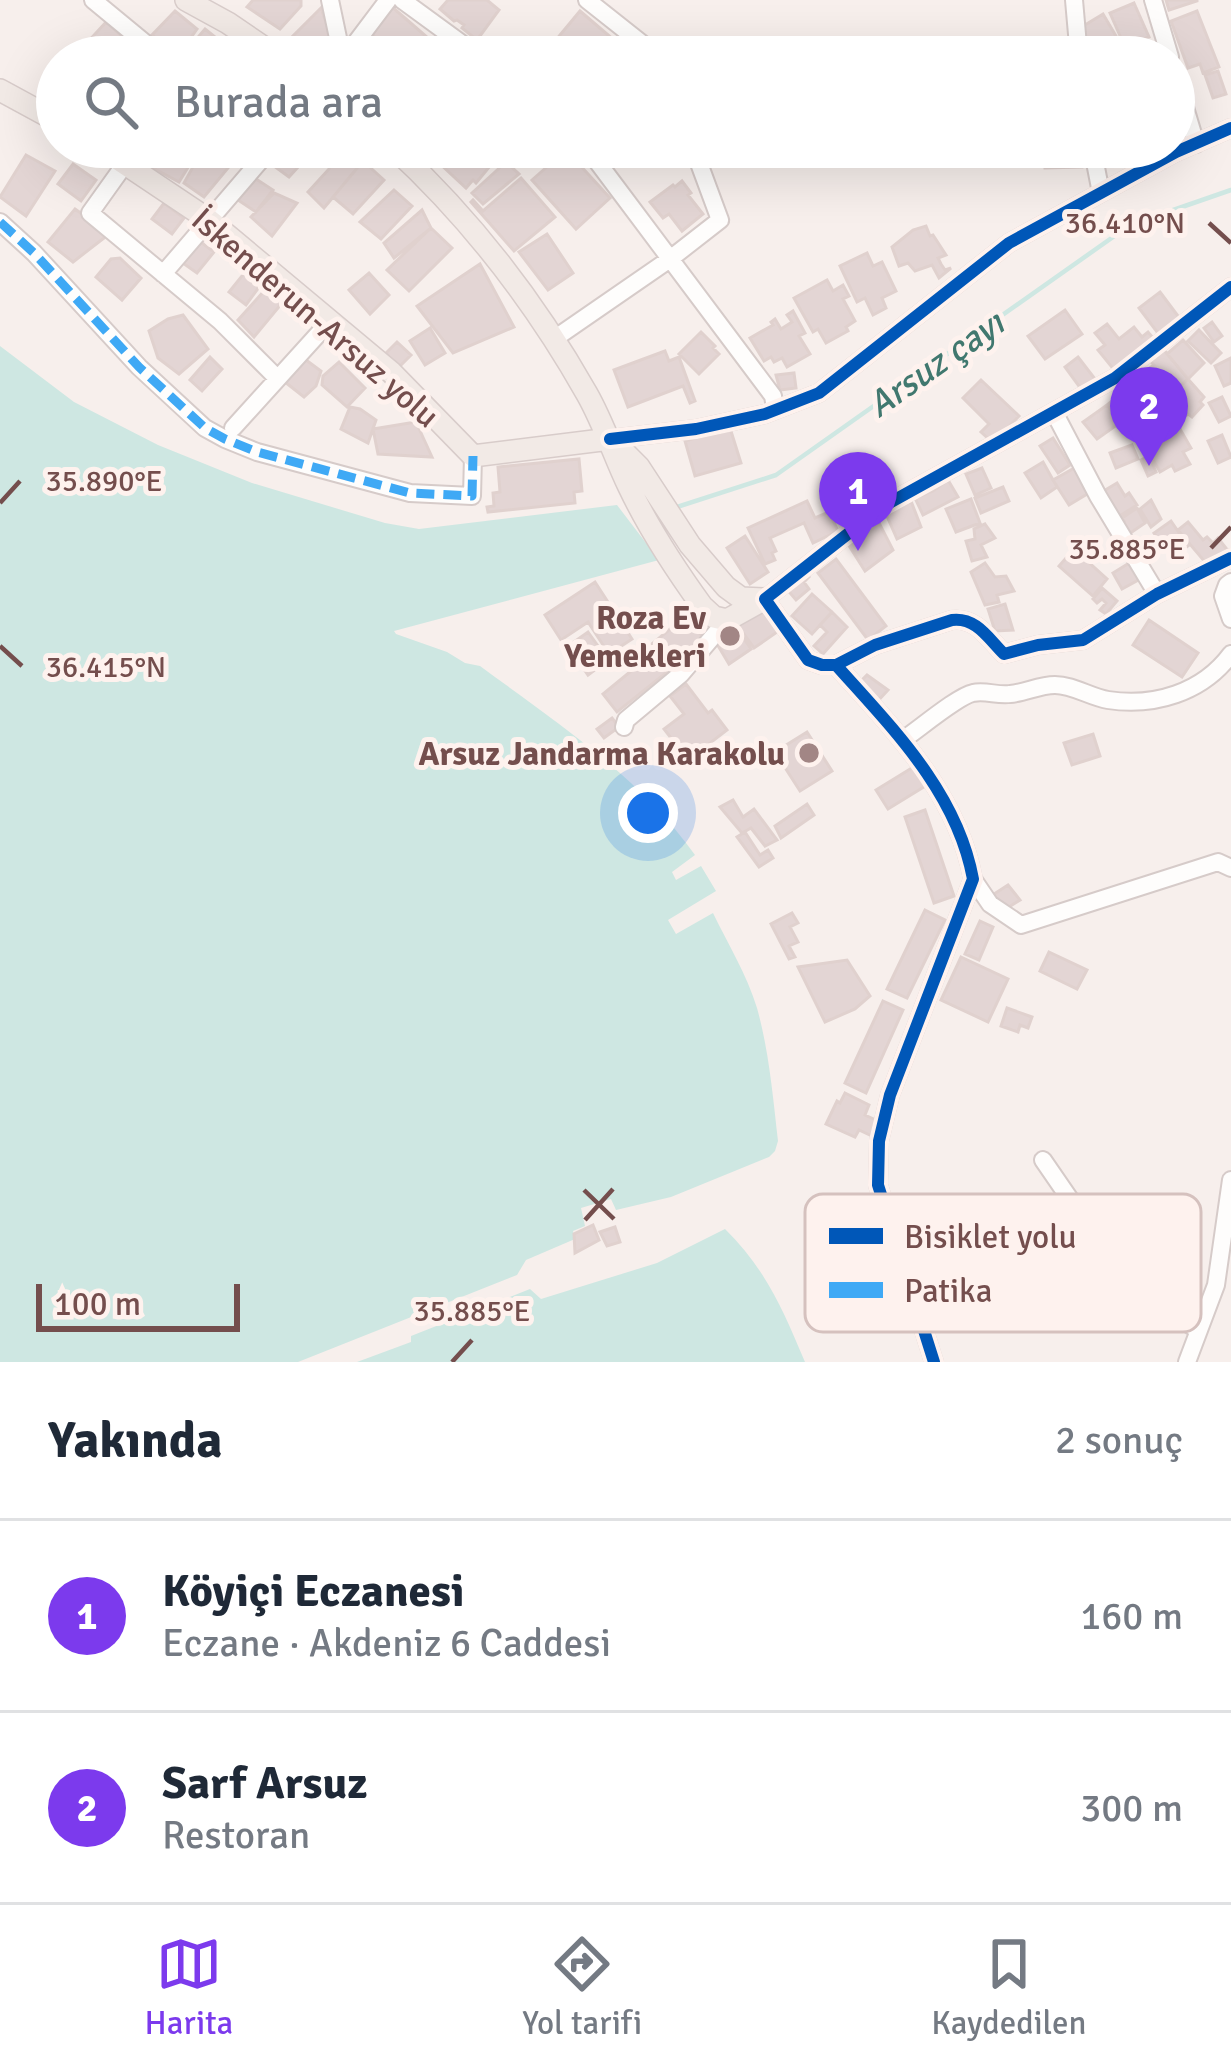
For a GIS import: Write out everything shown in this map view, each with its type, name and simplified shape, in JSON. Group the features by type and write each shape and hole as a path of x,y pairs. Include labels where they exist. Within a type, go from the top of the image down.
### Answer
{"main road":[{"path":"186,0 247,36"},
{"path":"0,90 36,110"},
{"name":"İskenderun-Arsuz yolu","path":"131,168 209,220 391,372 473,456"},
{"path":"416,168 482,238 554,339 610,439 631,492 708,612 727,620 765,599"},
{"path":"473,456 610,439 639,467 703,562 733,593 765,599"}],"street":[{"path":"93,0 137,36"},
{"path":"330,0 339,36"},
{"path":"360,36 388,0"},
{"path":"402,0 451,36"},
{"path":"587,0 632,36"},
{"path":"1074,0 1077,36"},
{"path":"1153,0 1164,36"},
{"path":"1195,140 1231,128"},
{"path":"122,168 90,213 220,321 277,378"},
{"path":"163,274 252,168"},
{"path":"602,168 772,396 775,408"},
{"path":"554,339 720,220 701,168"},
{"path":"1096,168 1101,193"},
{"path":"610,439 696,429 764,414 820,393 1009,243 1148,168"},
{"path":"0,222 139,367 205,428 225,440 410,493 472,496 473,456"},
{"path":"1231,287 1115,378 883,506 765,599 808,660 822,665 965,618 1004,654 1082,640 1157,594 1231,558"},
{"path":"233,428 330,321"},
{"path":"1054,412 1157,594"},
{"path":"1231,583 1223,596 1231,619"},
{"path":"625,727 626,720 681,674 727,620"},
{"path":"904,739 970,693 1015,694 1058,684 1108,700 1146,703 1196,686 1231,654"},
{"path":"836,664 904,739 940,792 967,848 973,880 990,904 1021,925 1218,862 1231,868"},
{"path":"881,1194 879,1141 890,1095 973,880"},
{"path":"1043,1160 1066,1194"},
{"path":"1201,1325 1216,1285 1231,1180"},
{"path":"925,1332 934,1362"},
{"path":"1186,1362 1197,1332"}],"water":[{"path":"0,346 74,402 158,445 252,483 385,523 419,529 617,505 659,560 394,631 480,666 538,708 649,800 695,855 672,872 676,880 701,866 716,891 668,920 676,934 713,913 748,984 761,1024 772,1091 778,1141 769,1157 671,1197 616,1210 611,1199 581,1208 585,1226 573,1231 575,1239 526,1260 517,1275 298,1362 0,1362"},
{"path":"725,1229 763,1275 805,1362 357,1362 530,1289 541,1299 657,1263"}],"building":[{"path":"253,0 301,0 301,6 280,29 247,7"},
{"path":"448,0 487,0 499,10 480,36 472,36 440,9"},
{"path":"1166,0 1197,0 1197,1 1169,10"},
{"path":"1134,3 1149,36 1120,36 1110,13"},
{"path":"391,6 426,36 374,36 369,32"},
{"path":"321,8 331,36 293,36"},
{"path":"175,11 197,29 192,36 152,35"},
{"path":"580,11 609,36 559,36"},
{"path":"1197,11 1219,67 1203,73 1200,64 1195,66 1195,36 1176,36 1171,21"},
{"path":"1103,14 1116,36 1085,36 1080,28"},
{"path":"106,22 122,36 93,36"},
{"path":"1218,71 1226,94 1213,98 1205,75"},
{"path":"26,155 36,161 36,168 55,171 26,216 0,197"},
{"path":"70,168 79,168 96,180 81,201 58,184"},
{"path":"153,168 188,168 179,182"},
{"path":"192,168 228,168 204,197 184,183"},
{"path":"277,168 297,168 289,177"},
{"path":"357,168 324,208 308,192 329,169"},
{"path":"357,168 371,168 384,180 353,214 333,197"},
{"path":"445,168 488,168 476,183 473,180 466,188"},
{"path":"499,168 512,168 519,174 483,204 472,193"},
{"path":"546,168 582,168 610,198 576,229 532,180"},
{"path":"521,178 555,217 514,251 471,202 483,211"},
{"path":"256,179 273,190 256,212 238,200"},
{"path":"682,181 703,214 682,231 669,214 663,218 650,202"},
{"path":"394,190 412,206 381,239 360,222"},
{"path":"274,193 297,203 272,236 251,217"},
{"path":"164,203 184,218 172,234 152,219"},
{"path":"75,209 107,232 73,262 48,242"},
{"path":"422,210 431,228 394,258 384,243"},
{"path":"926,226 946,255 938,258 941,264 945,270 951,268 939,278 932,265 915,271 908,263 899,266 892,247"},
{"path":"431,228 452,248 409,291 387,270"},
{"path":"547,234 573,273 548,290 519,252"},
{"path":"198,240 214,252 197,273 180,261"},
{"path":"867,253 873,266 882,262 896,291 882,298 886,308 873,315 865,298 857,302 840,266"},
{"path":"120,258 141,278 122,300 96,277 111,259"},
{"path":"480,264 514,327 453,353 417,306"},
{"path":"246,271 262,283 246,305 229,292"},
{"path":"369,273 389,295 370,314 349,290"},
{"path":"827,280 833,291 843,285 849,296 843,299 855,321 846,327 848,331 826,343 818,329 813,332 794,298"},
{"path":"264,291 282,303 254,337 238,320"},
{"path":"1160,292 1181,320 1160,336 1139,308"},
{"path":"1065,310 1082,334 1045,359 1028,336"},
{"path":"793,311 805,333 799,336 810,354 787,367 782,358 764,361 750,338 775,319 781,329 792,322 787,315"},
{"path":"183,315 208,349 179,374 158,358 149,331"},
{"path":"1212,322 1222,336 1214,342 1204,328"},
{"path":"1107,324 1119,339 1134,327 1142,337 1148,332 1155,340 1115,371 1098,350 1105,345 1095,333"},
{"path":"430,328 445,353 425,365 410,341"},
{"path":"1199,330 1221,353 1211,363 1188,341"},
{"path":"701,332 719,354 699,374 679,354"},
{"path":"1183,340 1204,363 1188,379 1167,354"},
{"path":"397,342 411,355 398,368 386,353"},
{"path":"1164,350 1188,379 1173,393 1151,367 1150,361"},
{"path":"665,351 669,361 679,357 695,401 690,403 683,386 628,407 614,370"},
{"path":"210,357 222,369 202,391 190,380"},
{"path":"1078,357 1095,379 1081,389 1065,367"},
{"path":"1231,358 1231,383 1224,386 1215,366"},
{"path":"306,360 321,371 316,386 304,397 285,382"},
{"path":"339,362 365,388 347,407 322,385 323,376"},
{"path":"794,373 796,388 780,390 776,375"},
{"path":"1156,373 1161,384 1147,389 1143,379"},
{"path":"1188,379 1204,397 1192,417 1184,417 1166,399"},
{"path":"981,380 1019,416 993,443 981,432 989,424 963,398"},
{"path":"1133,384 1146,402 1121,422 1107,405"},
{"path":"1222,397 1231,416 1219,422 1209,403"},
{"path":"1107,405 1121,422 1097,439 1083,422"},
{"path":"350,407 376,420 368,443 341,429"},
{"path":"1174,413 1180,424 1142,443 1136,433"},
{"path":"416,422 432,457 378,454 373,429"},
{"path":"730,428 741,463 695,476 685,441"},
{"path":"1180,429 1191,448 1183,452 1190,464 1175,471 1172,465 1160,472 1146,447"},
{"path":"1222,435 1231,457 1218,463 1208,441"},
{"path":"1053,438 1070,465 1058,473 1040,446"},
{"path":"1132,445 1138,459 1116,468 1110,453"},
{"path":"1149,456 1156,472 1148,476 1141,460"},
{"path":"579,459 582,491 574,492 575,503 488,512 487,507 494,506 493,493 500,492 498,467"},
{"path":"1043,462 1057,487 1041,498 1025,473"},
{"path":"1076,467 1089,493 1069,505 1053,480"},
{"path":"982,468 991,488 975,495 966,474"},
{"path":"948,480 958,497 923,515 915,498"},
{"path":"1117,483 1137,505 1118,517 1102,492"},
{"path":"1003,487 1009,501 981,513 975,498"},
{"path":"971,499 980,523 956,532 946,509"},
{"path":"1151,500 1161,519 1151,527 1140,509"},
{"path":"807,501 815,518 829,512 838,531 813,543 804,523 770,538 775,560 765,564 748,528"},
{"path":"911,501 921,527 897,539 886,514"},
{"path":"1137,508 1145,523 1126,536 1118,525"},
{"path":"877,519 893,550 865,571 846,541"},
{"path":"1171,521 1188,546 1172,558 1154,533"},
{"path":"1188,522 1203,540 1207,537 1213,543 1218,538 1229,552 1210,568 1178,530"},
{"path":"985,524 995,538 981,545 987,557 972,561 966,541 975,539 974,529"},
{"path":"745,536 768,572 750,584 727,548"},
{"path":"1074,549 1107,579 1093,596 1059,566"},
{"path":"836,559 886,626 868,640 818,573"},
{"path":"1134,560 1144,577 1122,589 1113,573"},
{"path":"985,563 995,577 1006,576 1014,591 997,595 999,602 985,605 971,572"},
{"path":"804,571 809,589 796,600 785,587"},
{"path":"595,582 632,639 609,654 588,622 561,640 545,615"},
{"path":"1102,588 1117,601 1106,614 1100,610 1106,603 1093,599"},
{"path":"812,594 832,612 812,634 792,616"},
{"path":"1005,604 1013,630 995,631 988,609"},
{"path":"764,608 780,630 754,648 738,626"},
{"path":"832,612 847,627 823,654 814,646 827,632 820,625"},
{"path":"686,616 706,641 617,712 603,694 647,658 642,652"},
{"path":"1149,620 1198,653 1182,677 1133,645"},
{"path":"738,630 751,649 729,664 717,644"},
{"path":"588,632 608,660 588,675 568,646"},
{"path":"867,675 888,690 877,702 857,685"},
{"path":"686,684 727,730 688,760 664,729 684,714 670,696"},
{"path":"612,718 619,727 604,738 597,729"},
{"path":"807,732 832,771 800,791 775,752"},
{"path":"1093,734 1100,756 1072,765 1064,743"},
{"path":"915,766 927,785 888,809 876,790"},
{"path":"733,800 743,817 754,809 777,840 765,846 751,828 742,833 720,807"},
{"path":"807,804 814,815 781,838 775,826"},
{"path":"925,810 954,896 934,903 905,817"},
{"path":"745,832 760,855 768,850 773,858 759,867 737,837"},
{"path":"1008,885 1020,900 1004,910 991,896"},
{"path":"925,910 945,920 907,998 887,989"},
{"path":"792,913 798,923 790,927 798,942 789,946 795,957 789,959 771,924"},
{"path":"980,921 993,927 979,960 965,954"},
{"path":"1049,952 1087,970 1077,989 1040,971"},
{"path":"961,957 1008,979 988,1022 941,1000"},
{"path":"847,960 870,996 855,1009 825,1022 798,967"},
{"path":"883,1001 903,1010 866,1093 845,1083"},
{"path":"1007,1008 1032,1017 1028,1028 1020,1025 1018,1032 1001,1026"},
{"path":"845,1093 869,1105 865,1115 880,1122 874,1137 859,1130 855,1137 826,1124"},
{"path":"593,1225 599,1240 575,1253 574,1234"},
{"path":"615,1227 620,1242 607,1246 600,1232"}],"waterway":[{"name":"Arsuz çayı","path":"674,508 776,475 1130,225 1231,190"}],"marked path":[{"path":"0,222 139,367 205,428 225,439 410,493 472,496 473,456"}],"cycle path":[{"path":"1195,144 1231,128"},
{"path":"610,439 696,429 765,414 819,393 1009,243 1147,168"},
{"path":"1231,287 1115,378 882,507 765,599 808,660 822,665 836,665 875,645 952,620 975,625 1004,654 1083,640 1157,594 1231,558"},
{"path":"836,665 938,790 965,847 973,879 890,1095 879,1141 881,1194"},
{"path":"925,1332 934,1362"}],"place":[{"name":"Sarf Arsuz","path":"1149,466"},
{"name":"Köyiçi Eczanesi","path":"858,551"},
{"name":"Roza Ev Yemekleri","path":"730,636"},
{"name":"Arsuz Jandarma Karakolu","path":"809,753"}]}
